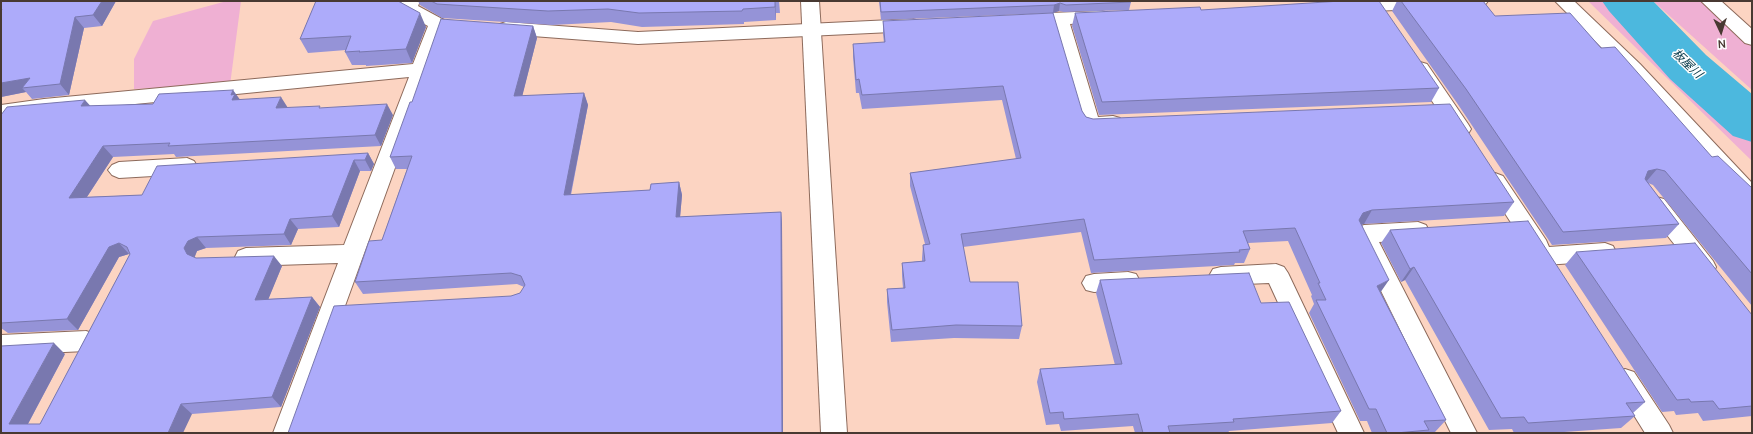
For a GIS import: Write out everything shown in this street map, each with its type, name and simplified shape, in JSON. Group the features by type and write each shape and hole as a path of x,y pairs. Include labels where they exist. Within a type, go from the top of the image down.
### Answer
{"street":[{"path":"286,433 421,70 446,24 408,8 411,1"},
{"path":"810,1 834,433"},
{"path":"1338,7 1479,1"},
{"path":"1564,1 1633,68 1752,197"},
{"path":"1710,1 1752,39"},
{"path":"1378,6 1391,25"},
{"path":"1011,20 1121,16"},
{"path":"1059,18 1090,124 1130,122"},
{"path":"492,27 638,38 931,24"},
{"path":"1409,51 1474,148"},
{"path":"1,112 44,106 421,70"},
{"path":"1425,110 1449,109"},
{"path":"366,155 390,154"},
{"path":"119,170 207,165"},
{"path":"1486,167 1557,275"},
{"path":"1645,192 1718,283"},
{"path":"1501,225 1524,224"},
{"path":"1440,230 1364,234 1464,433"},
{"path":"1666,247 1688,246"},
{"path":"1544,256 1628,250"},
{"path":"229,258 352,254"},
{"path":"1197,277 1276,273 1351,433"},
{"path":"1094,284 1150,280"},
{"path":"332,307 356,306"},
{"path":"75,363 98,320"},
{"path":"1,345 86,341"},
{"path":"1613,361 1660,433"}],"shaded area":[{"path":"227,1 241,1 230,85 134,89 134,59 153,21"},
{"path":"1588,1 1609,1 1671,65 1752,138 1752,161"},
{"path":"1653,1 1708,1 1752,44 1752,90"}],"building":[{"path":"1,1 102,1 93,15 75,17 60,84 22,88 30,78 1,83"},
{"path":"316,1 398,1 420,13 406,49 345,52 351,36 300,39"},
{"path":"431,1 775,1 775,7 743,9 742,11 639,13 608,9 548,11 437,4"},
{"path":"880,1 1131,2 1066,5 1060,3 1054,5 881,12"},
{"path":"1341,1 1379,1 1439,88 1102,102 1075,13 1200,7 1201,10"},
{"path":"1401,1 1483,1 1495,16 1570,13 1601,48 1615,47 1712,157 1718,156 1752,188 1752,274 1665,171 1657,169 1648,171 1645,179 1679,224 1563,232 1466,89"},
{"path":"1053,13 1082,111 1086,117 1093,119 1450,104 1514,202 1372,210 1363,213 1359,220 1389,280 1377,286 1446,420 1424,421 1429,430 1387,433 1376,409 1369,409 1316,300 1326,300 1318,283 1320,283 1295,228 1243,231 1250,249 1239,250 1240,252 1094,260 1084,219 961,234 970,282 1018,282 1022,326 956,325 892,330 887,289 905,288 902,263 925,261 923,245 930,244 910,173 1021,158 1003,86 862,95 859,79 856,80 853,44 885,42 883,21"},
{"path":"441,19 533,26 514,96 584,93 564,195 650,190 651,184 679,182 676,217 781,212 782,433 288,433 334,306 511,296 520,293 525,285 521,276 511,273 355,282 369,241 382,240 412,156 390,157 410,102 412,102"},
{"path":"233,90 231,95 235,94 232,100 281,97 276,108 320,106 319,108 387,104 375,135 168,146 170,143 103,146 69,198 142,195 157,166 368,153 365,160 354,160 332,216 290,219 284,234 197,237 188,241 184,248 187,254 196,258 274,256 255,300 312,297 272,397 181,404 168,433 1,433 1,346 54,343 9,424 40,424 130,254 127,247 119,243 109,247 67,319 1,323 1,115 7,107 85,100 81,106 153,104 159,94"},
{"path":"1528,221 1645,402 1626,403 1635,416 1528,423 1524,417 1501,418 1414,267 1410,269 1390,230"},
{"path":"1695,243 1752,315 1752,406 1719,409 1713,401 1691,402 1689,399 1677,400 1576,252"},
{"path":"1249,273 1261,303 1289,302 1341,411 1233,419 1234,422 1168,426 1170,433 1143,433 1138,414 1064,419 1063,412 1050,413 1040,369 1122,364 1100,280"}],"waterway":[{"name":"板屋川","path":"1626,1 1688,67 1752,123"}]}
